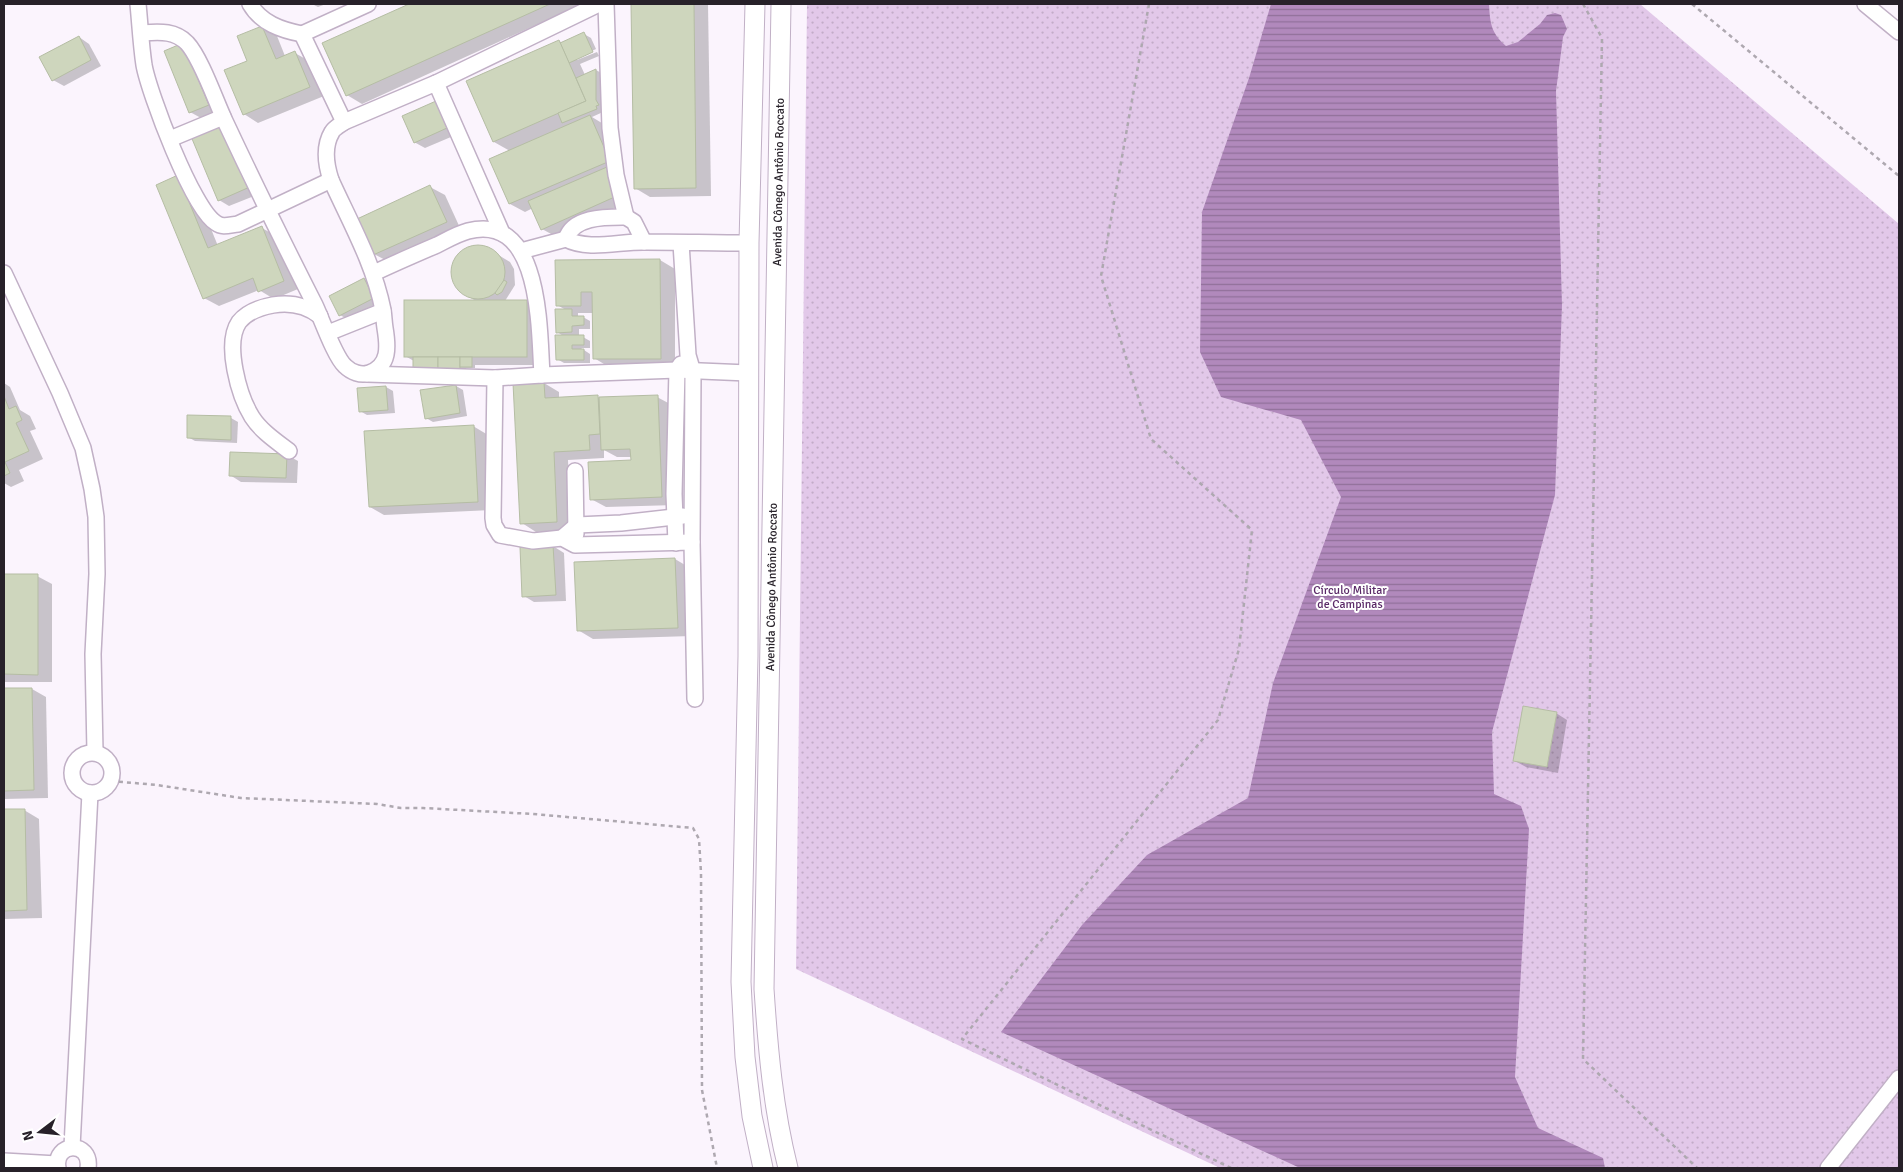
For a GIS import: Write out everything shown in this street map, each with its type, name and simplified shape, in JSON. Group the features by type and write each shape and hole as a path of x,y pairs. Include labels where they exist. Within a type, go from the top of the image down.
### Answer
{"main road":[{"name":"Avenida Cônego Antônio Roccato","path":"755,4 749,243 748,609 741,982 745,1057 752,1116 763,1168"},
{"name":"Avenida Cônego Antônio Roccato","path":"781,4 764,989 769,1060 777,1120 788,1168"}],"street":[{"path":"138,4 144,65 158,113 196,199 207,216 215,223 224,227 238,224 331,180"},
{"path":"250,4 263,19 282,30 302,34 368,4"},
{"path":"366,374 380,367 387,353 388,344 374,273 331,180 326,165 327,146 332,132 344,122 436,83 599,4"},
{"path":"606,4 610,128 616,175 626,217"},
{"path":"1865,4 1899,32"},
{"path":"141,33 164,31 178,35 188,44 201,67 266,210 344,366 350,371 366,374 495,378 542,374 677,370 748,373"},
{"path":"302,34 344,122"},
{"path":"436,83 502,233"},
{"path":"170,139 223,117"},
{"path":"566,239 572,227 581,222 603,218 626,217 634,222 644,242"},
{"path":"374,273 466,231 489,229 502,233 521,250 536,294 542,374"},
{"path":"521,250 566,239 584,244 644,242 749,243"},
{"path":"681,243 688,355 693,372 692,542 695,699"},
{"path":"4,273 83,448 92,489 96,517 97,574 93,654 95,752"},
{"path":"289,451 266,434 252,417 236,376 232,353 233,337 240,321 250,313 264,307 280,304 295,305 311,309 320,316"},
{"path":"328,333 383,311"},
{"path":"676,543 674,518 677,370 688,355"},
{"path":"495,378 494,525 500,535 533,541 692,542"},
{"path":"569,542 577,525 575,470"},
{"path":"577,525 674,518 692,514"},
{"path":"95,752 108,760 112,773 111,781 102,790 90,793 78,788 72,777 72,770 77,759 88,753 95,752"},
{"path":"72,1147 90,793"},
{"path":"1828,1168 1899,1078"},
{"path":"4,1160 57,1166 58,1159 63,1151 72,1147 78,1148 86,1154 88,1168"}],"path":[{"path":"1149,4 1101,276 1150,439 1252,530 1239,649 1218,720 962,1039 1232,1168"},
{"path":"1584,4 1602,38 1583,1060 1697,1168"},
{"path":"1692,4 1899,176"},
{"path":"111,781 157,785 241,798 534,814 693,828 699,839 701,873 702,1090 717,1168"}],"green space":[{"name":"Círculo Militar de Campinas","path":"807,4 1640,4 1899,224 1899,1168 1220,1168 796,969"}],"shaded area":[{"path":"1271,4 1489,4 1494,32 1506,46 1518,42 1540,24 1547,15 1555,13 1561,15 1567,29 1563,37 1556,91 1562,305 1555,495 1492,732 1494,794 1521,806 1529,829 1515,1077 1538,1128 1603,1158 1605,1168 1300,1168 1001,1032 1082,925 1147,855 1248,798 1273,683 1341,497 1301,420 1221,397 1200,352 1202,212 1249,78"}],"building":[{"path":"409,4 550,4 346,96 322,43"},
{"path":"631,4 694,4 696,188 634,189"},
{"path":"262,26 276,59 295,51 310,87 243,115 224,70 247,61 237,36"},
{"path":"584,32 593,52 569,63 560,43"},
{"path":"79,36 91,60 52,81 39,57"},
{"path":"559,40 586,101 493,142 466,81"},
{"path":"183,43 209,105 189,113 164,51"},
{"path":"596,69 596,100 599,105 596,106 597,109 562,123 558,113 586,101 576,78"},
{"path":"436,101 447,128 414,143 402,116"},
{"path":"590,115 610,161 509,204 489,159"},
{"path":"224,120 252,186 218,201 190,134"},
{"path":"607,167 619,195 541,230 528,201"},
{"path":"178,175 208,248 262,226 284,281 258,292 253,278 203,299 156,185"},
{"path":"430,185 447,222 373,255 357,219"},
{"path":"473,245 483,245 493,249 501,257 505,272 501,287 493,295 483,299 473,299 463,295 455,287 451,277 451,267 455,257 463,249"},
{"path":"660,259 661,359 593,359 592,292 581,292 581,306 556,306 555,260"},
{"path":"364,278 374,298 339,316 329,296"},
{"path":"504,280 507,282 502,292 497,295 495,293"},
{"path":"404,300 527,300 527,357 404,357"},
{"path":"555,309 572,309 572,316 584,316 584,325 572,326 572,332 556,333"},
{"path":"555,335 584,335 584,345 572,345 572,349 584,349 584,360 556,360"},
{"path":"413,357 438,357 438,371 413,371"},
{"path":"438,357 460,357 460,371 438,371"},
{"path":"460,357 472,357 472,367 460,367"},
{"path":"544,382 545,398 598,395 600,434 589,435 590,450 554,452 557,522 520,524 513,383"},
{"path":"456,385 460,413 425,419 420,390"},
{"path":"386,386 388,410 359,412 357,388"},
{"path":"658,395 662,497 590,500 588,462 631,460 630,449 601,450 599,397"},
{"path":"4,396 9,409 16,406 22,420 16,423 29,451 5,462 10,473 4,476"},
{"path":"187,415 231,416 231,440 187,438"},
{"path":"474,425 478,502 369,507 364,431"},
{"path":"230,452 287,454 286,478 229,476"},
{"path":"553,545 556,595 522,597 520,547"},
{"path":"675,558 678,628 577,631 574,562"},
{"path":"4,574 38,574 38,675 4,674"},
{"path":"4,688 32,688 34,790 4,791"},
{"path":"1523,706 1557,712 1547,767 1513,761"},
{"path":"4,809 25,809 27,910 4,911"}]}
